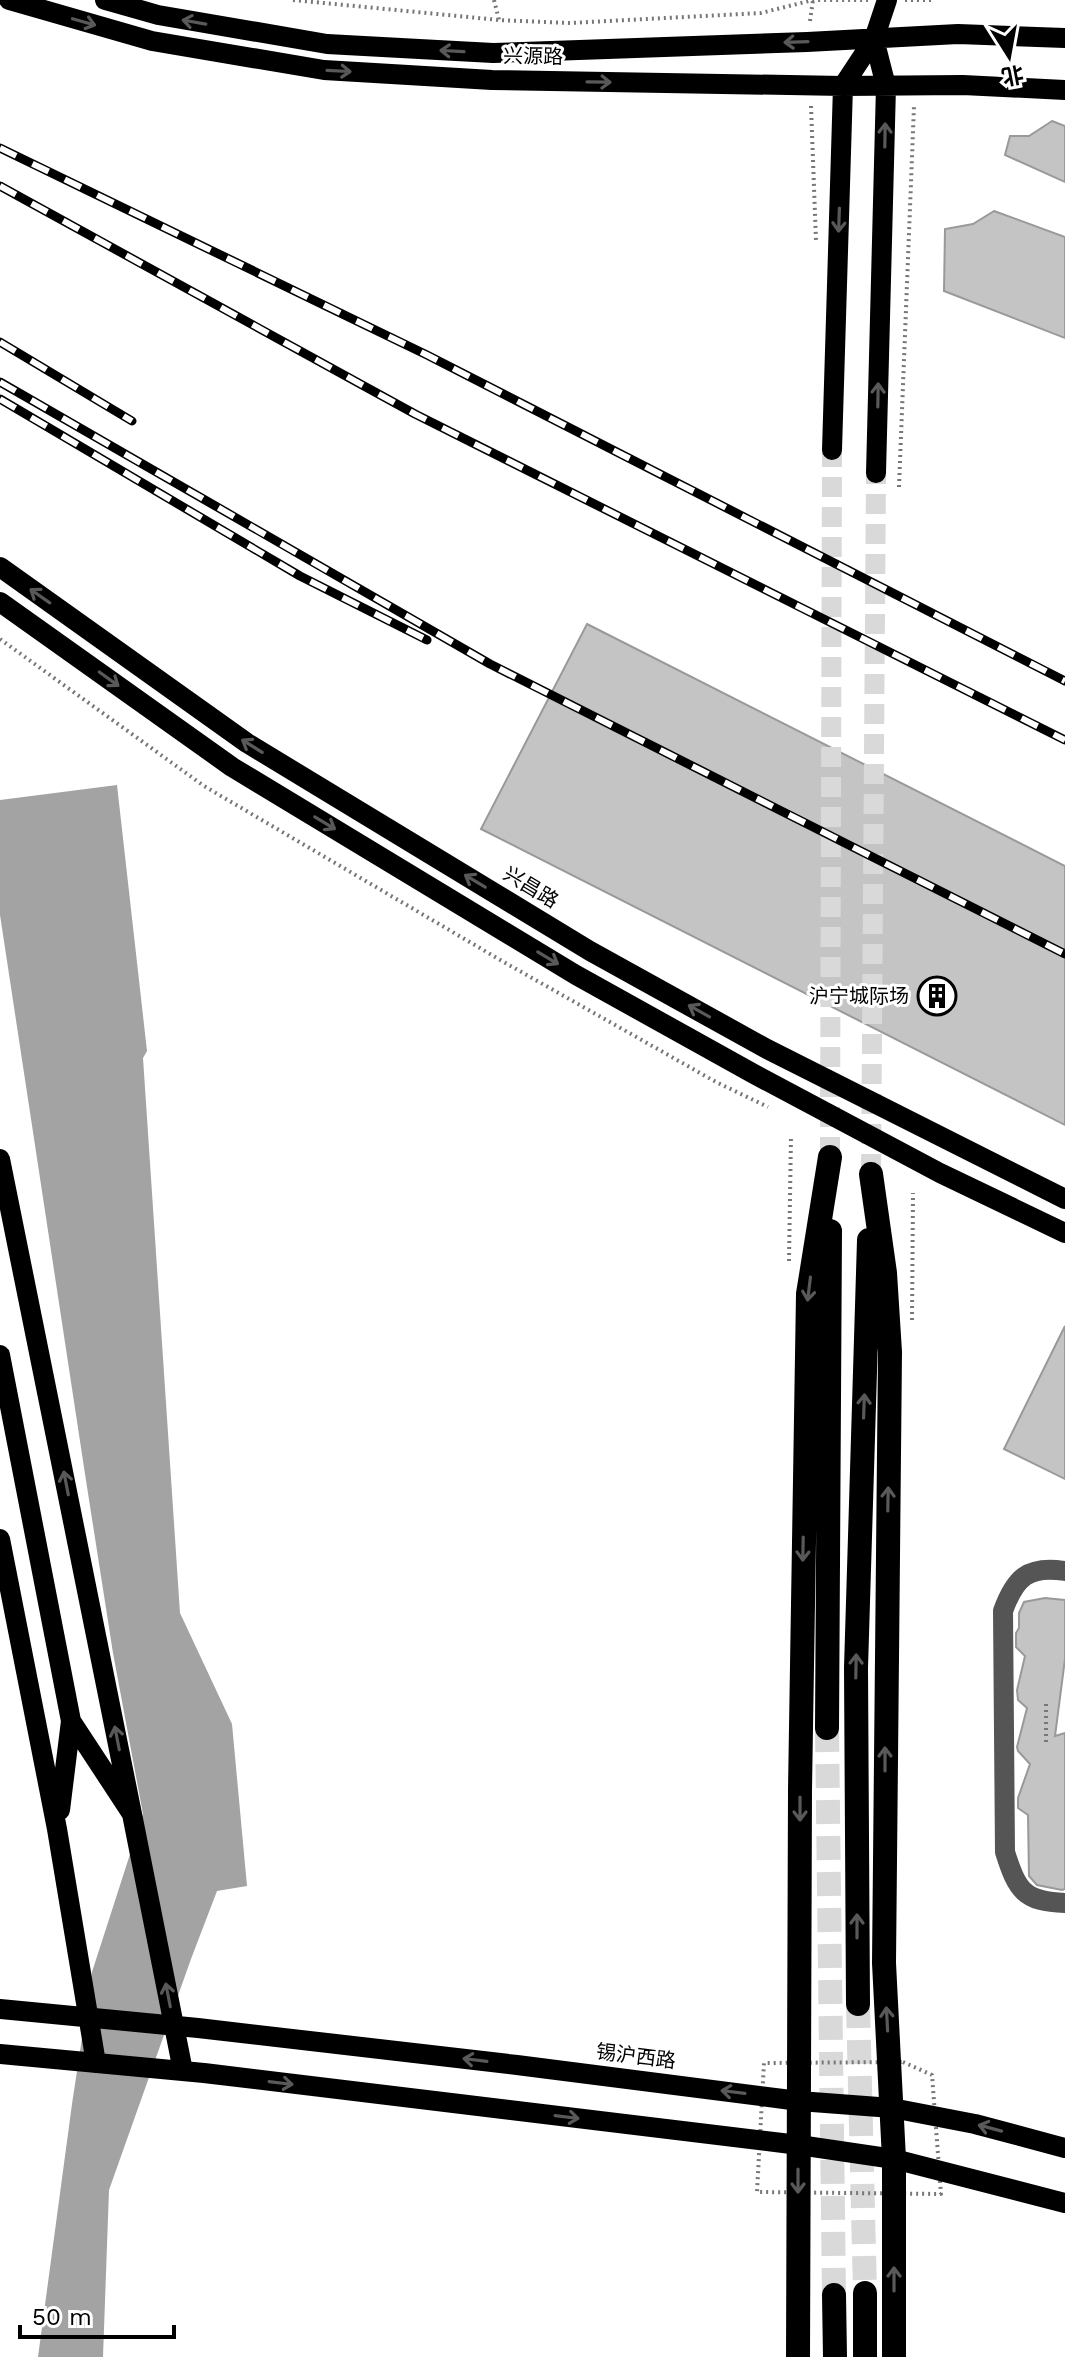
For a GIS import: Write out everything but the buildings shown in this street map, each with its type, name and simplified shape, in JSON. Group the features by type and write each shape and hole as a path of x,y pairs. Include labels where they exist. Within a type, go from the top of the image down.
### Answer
{"highway":[{"path":"798,2357 802,1617 808,1294 830,1157 827,1728"},
{"path":"858,2004 856,1668 871,1174 885,1273 890,1352 884,1963 894,2159 894,2357"},
{"path":"865,2293 865,2357"},
{"path":"834,2295 835,2357"}],"main road":[{"name":"兴源路","path":"9,0 152,41 324,70 492,80 1065,90"},
{"name":"兴源路","path":"105,0 158,15 327,44 493,53 958,34 1065,38"},
{"path":"832,450 843,86 874,39 887,0"},
{"path":"874,39 886,86 876,473"},
{"name":"兴昌路","path":"0,567 247,743 590,951 767,1049 1065,1199"},
{"path":"0,602 232,767 576,975 940,1173 1065,1233"},
{"path":"0,1159 183,2071"},
{"path":"0,1355 71,1721 57,1829"},
{"path":"0,1539 57,1829 96,2063"},
{"path":"71,1721 132,1814"},
{"name":"锡沪西路","path":"0,2009 198,2028 799,2101 892,2108 975,2124 1065,2148"},
{"path":"0,2054 204,2073 799,2145 894,2159 1065,2203"}],"lane":[{"path":"1065,1571 1047,1568 1021,1577 1003,1611 1005,1852 1014,1882 1036,1901 1065,1903"}],"path":[{"path":"293,0 499,20 570,23 761,13 813,0 807,42"},
{"path":"494,0 499,20"},
{"path":"925,36 934,0"},
{"path":"810,85 816,245"},
{"path":"899,487 913,114 917,86"},
{"path":"1046,1701 1046,1742"}],"shaded area":[{"path":"117,785 147,1051 143,1058 180,1613 232,1724 247,1886 217,1891 109,2190 103,2357 38,2357 92,1972 143,1814 113,1653 0,915 0,800"}],"tunnel":[{"path":"830,1157 832,450"},
{"path":"871,1174 876,473"},
{"path":"827,1728 834,2295"},
{"path":"858,2004 865,2293"}],"railway":[{"path":"0,148 427,355 1065,681"},
{"path":"0,186 415,414 1065,740"},
{"path":"0,342 132,421"},
{"path":"0,382 490,664 1065,954"},
{"path":"0,399 300,576 427,640"}],"place":[{"name":"沪宁城际场","path":"937,996"}]}
